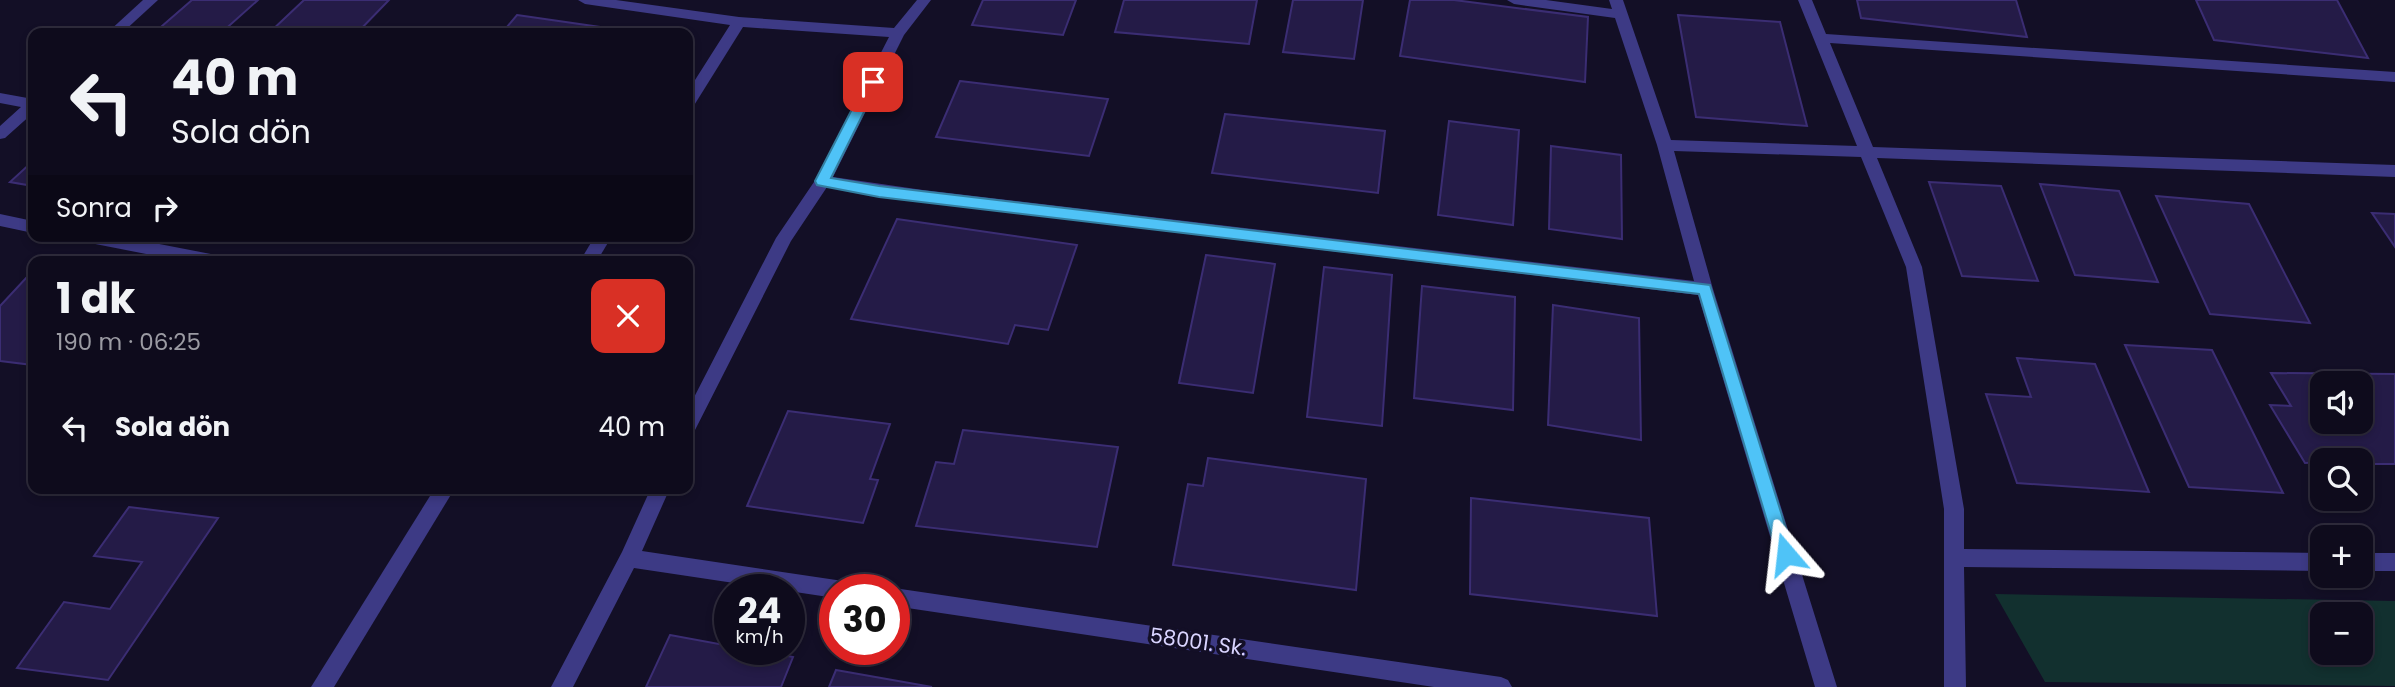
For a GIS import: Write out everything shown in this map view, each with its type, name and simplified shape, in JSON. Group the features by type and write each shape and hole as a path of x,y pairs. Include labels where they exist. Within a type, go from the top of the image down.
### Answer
{"street":[{"path":"120,28 151,0"},
{"path":"585,0 738,22 898,33"},
{"path":"693,418 784,238 822,181 898,33 924,0"},
{"path":"1514,0 1620,8 1665,145 1705,289 1826,687"},
{"path":"1805,0 1870,153 1914,267 1954,509 1955,687"},
{"path":"693,95 738,22"},
{"path":"1820,38 2395,77"},
{"path":"0,98 28,103"},
{"path":"0,134 28,109"},
{"path":"1665,145 2395,171"},
{"path":"822,181 879,191 1304,244 1705,289"},
{"path":"0,220 28,226"},
{"path":"116,242 190,256"},
{"path":"321,687 442,494"},
{"path":"562,687 629,558 658,494"},
{"path":"629,558 819,586"},
{"path":"1954,558 2310,562"},
{"path":"2373,562 2395,562"},
{"name":"58001. Sk.","path":"910,599 1501,687"}],"green space":[{"path":"1995,594 2395,601 2395,686 2045,682"}],"building":[{"path":"192,0 258,0 227,28 160,28"},
{"path":"304,0 389,0 362,28 274,28"},
{"path":"983,0 1076,0 1063,35 972,25"},
{"path":"1124,0 1257,0 1249,44 1115,32"},
{"path":"1293,0 1363,0 1354,59 1283,52"},
{"path":"1410,0 1454,0 1588,17 1585,82 1400,56"},
{"path":"1857,0 2016,0 2027,37 1861,18"},
{"path":"2196,0 2337,0 2368,58 2214,40"},
{"path":"517,15 607,28 506,28"},
{"path":"1678,15 1780,22 1807,126 1696,117"},
{"path":"960,81 1108,99 1089,156 936,137"},
{"path":"1225,114 1385,131 1378,193 1212,173"},
{"path":"1449,121 1519,130 1513,225 1438,215"},
{"path":"1551,146 1621,155 1622,239 1549,229"},
{"path":"28,166 28,185 10,182"},
{"path":"1929,182 2001,186 2038,281 1962,276"},
{"path":"2040,184 2119,191 2158,282 2075,275"},
{"path":"2156,196 2249,204 2310,323 2210,314"},
{"path":"2372,213 2395,214 2395,247"},
{"path":"897,219 1077,245 1048,330 1015,325 1008,344 851,319"},
{"path":"1206,255 1275,264 1253,393 1179,383"},
{"path":"1324,267 1392,275 1382,426 1307,417"},
{"path":"28,277 28,364 0,361 0,306"},
{"path":"1422,286 1515,297 1513,410 1414,398"},
{"path":"1553,305 1639,318 1641,440 1548,425"},
{"path":"2125,345 2212,350 2283,493 2189,487"},
{"path":"2017,358 2095,364 2149,492 2017,483 1986,394 2031,397"},
{"path":"2271,373 2310,373 2310,434 2373,434 2373,374 2395,374 2395,464 2373,464 2373,448 2310,448 2310,463 2305,463 2270,405 2291,406"},
{"path":"788,411 890,424 870,479 878,480 863,523 747,506"},
{"path":"963,430 1118,447 1097,547 916,526 936,462 954,464"},
{"path":"1208,458 1366,479 1356,590 1173,565 1188,484 1203,486"},
{"path":"1471,498 1649,518 1657,616 1470,594"},
{"path":"129,507 218,518 108,680 17,668 64,602 110,609 142,562 94,556"},
{"path":"670,635 714,643 714,665 790,665 781,687 646,687"},
{"path":"836,670 932,687 829,687"}],"route":[{"path":"873,82 822,181 879,191 1304,244 1705,289 1786,554"}]}
